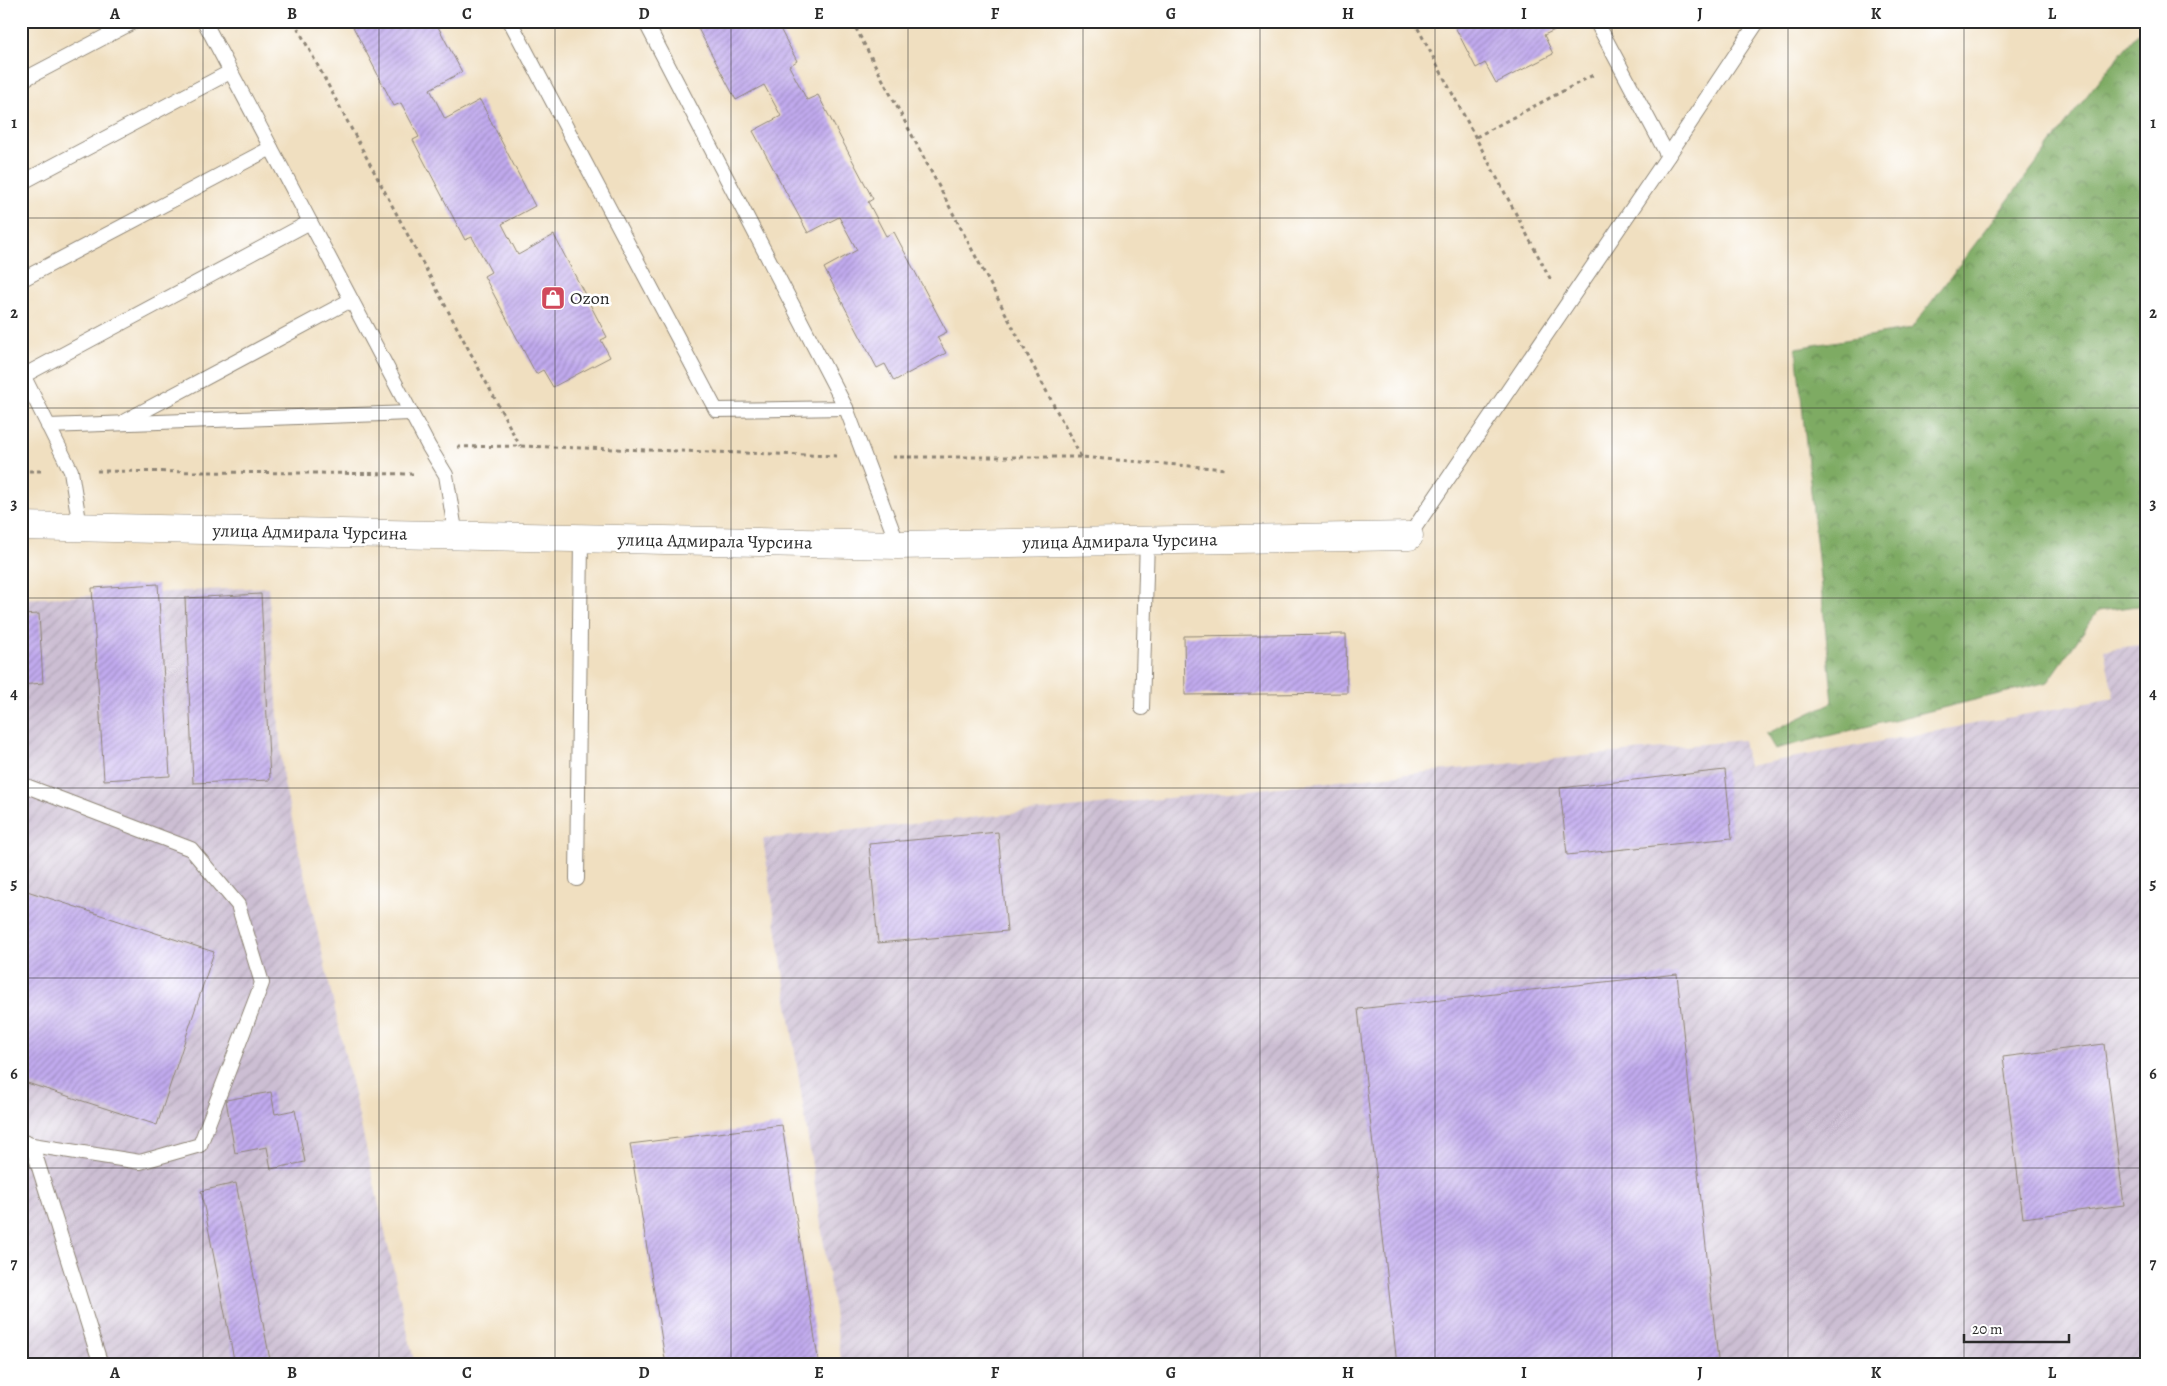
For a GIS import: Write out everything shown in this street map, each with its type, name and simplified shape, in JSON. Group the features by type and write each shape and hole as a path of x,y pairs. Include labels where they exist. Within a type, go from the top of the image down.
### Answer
{"street":[{"name":"улица Адмирала Чурсина","path":"21,526 898,545 1409,536"}],"lane":[{"path":"21,81 135,21"},
{"path":"204,21 429,447 446,475 456,536"},
{"path":"510,21 716,410 846,408"},
{"path":"645,21 846,408 898,545"},
{"path":"1409,536 1758,21"},
{"path":"1601,25 1618,62 1668,156"},
{"path":"21,183 230,72"},
{"path":"21,280 271,148"},
{"path":"80,527 71,471 22,375 310,222"},
{"path":"122,423 351,300"},
{"path":"48,426 411,413"},
{"path":"577,879 581,539"},
{"path":"1142,708 1147,540"},
{"path":"21,784 190,849 238,906 262,984 200,1145 140,1162 27,1143 101,1365"}],"path":[{"path":"294,21 520,446 429,447"},
{"path":"852,21 1081,456"},
{"path":"1414,21 1566,306"},
{"path":"1476,137 1618,62"},
{"path":"21,471 446,475"}],"shaded area":[{"path":"268,587 283,779 415,1365 21,1365 21,599"},
{"path":"2146,644 2146,1365 842,1365 763,839 1743,740 1748,766 2114,698 2104,650"}],"green space":[{"path":"2146,23 2146,605 2098,611 2048,682 1775,749 1766,734 1833,702 1796,348 1911,329 2092,89"}],"building":[{"path":"350,21 435,21 462,72 430,89 445,119 480,100 535,206 502,224 518,255 554,235 607,337 601,340 610,357 553,387 543,370 536,374 484,276 491,272 472,237 465,240 413,140 419,137 401,103 394,106"},
{"path":"694,21 776,21 797,61 789,66 807,100 818,95 873,199 868,202 886,236 894,232 947,332 937,337 946,353 894,381 885,364 877,368 824,268 857,250 839,217 808,233 753,131 781,116 764,85 736,100"},
{"path":"1452,21 1556,21 1559,28 1544,35 1553,54 1496,83 1485,63 1476,68"},
{"path":"158,584 170,776 104,780 92,588"},
{"path":"261,594 270,780 193,783 185,598"},
{"path":"39,614 43,683 21,685 21,615"},
{"path":"1346,634 1347,693 1185,695 1184,636"},
{"path":"1725,770 1732,838 1567,855 1560,788"},
{"path":"998,832 1007,931 878,943 869,844"},
{"path":"21,889 214,952 157,1125 21,1081"},
{"path":"1677,974 1718,1360 1672,1365 1397,1365 1358,1009"},
{"path":"2104,1044 2124,1205 2023,1218 2003,1057"},
{"path":"271,1092 275,1114 295,1110 305,1162 271,1169 267,1147 235,1153 226,1100"},
{"path":"782,1125 819,1365 666,1365 630,1144"},
{"path":"236,1183 271,1365 235,1365 201,1191"}],"place":[{"name":"Ozon","path":"553,298"}]}
